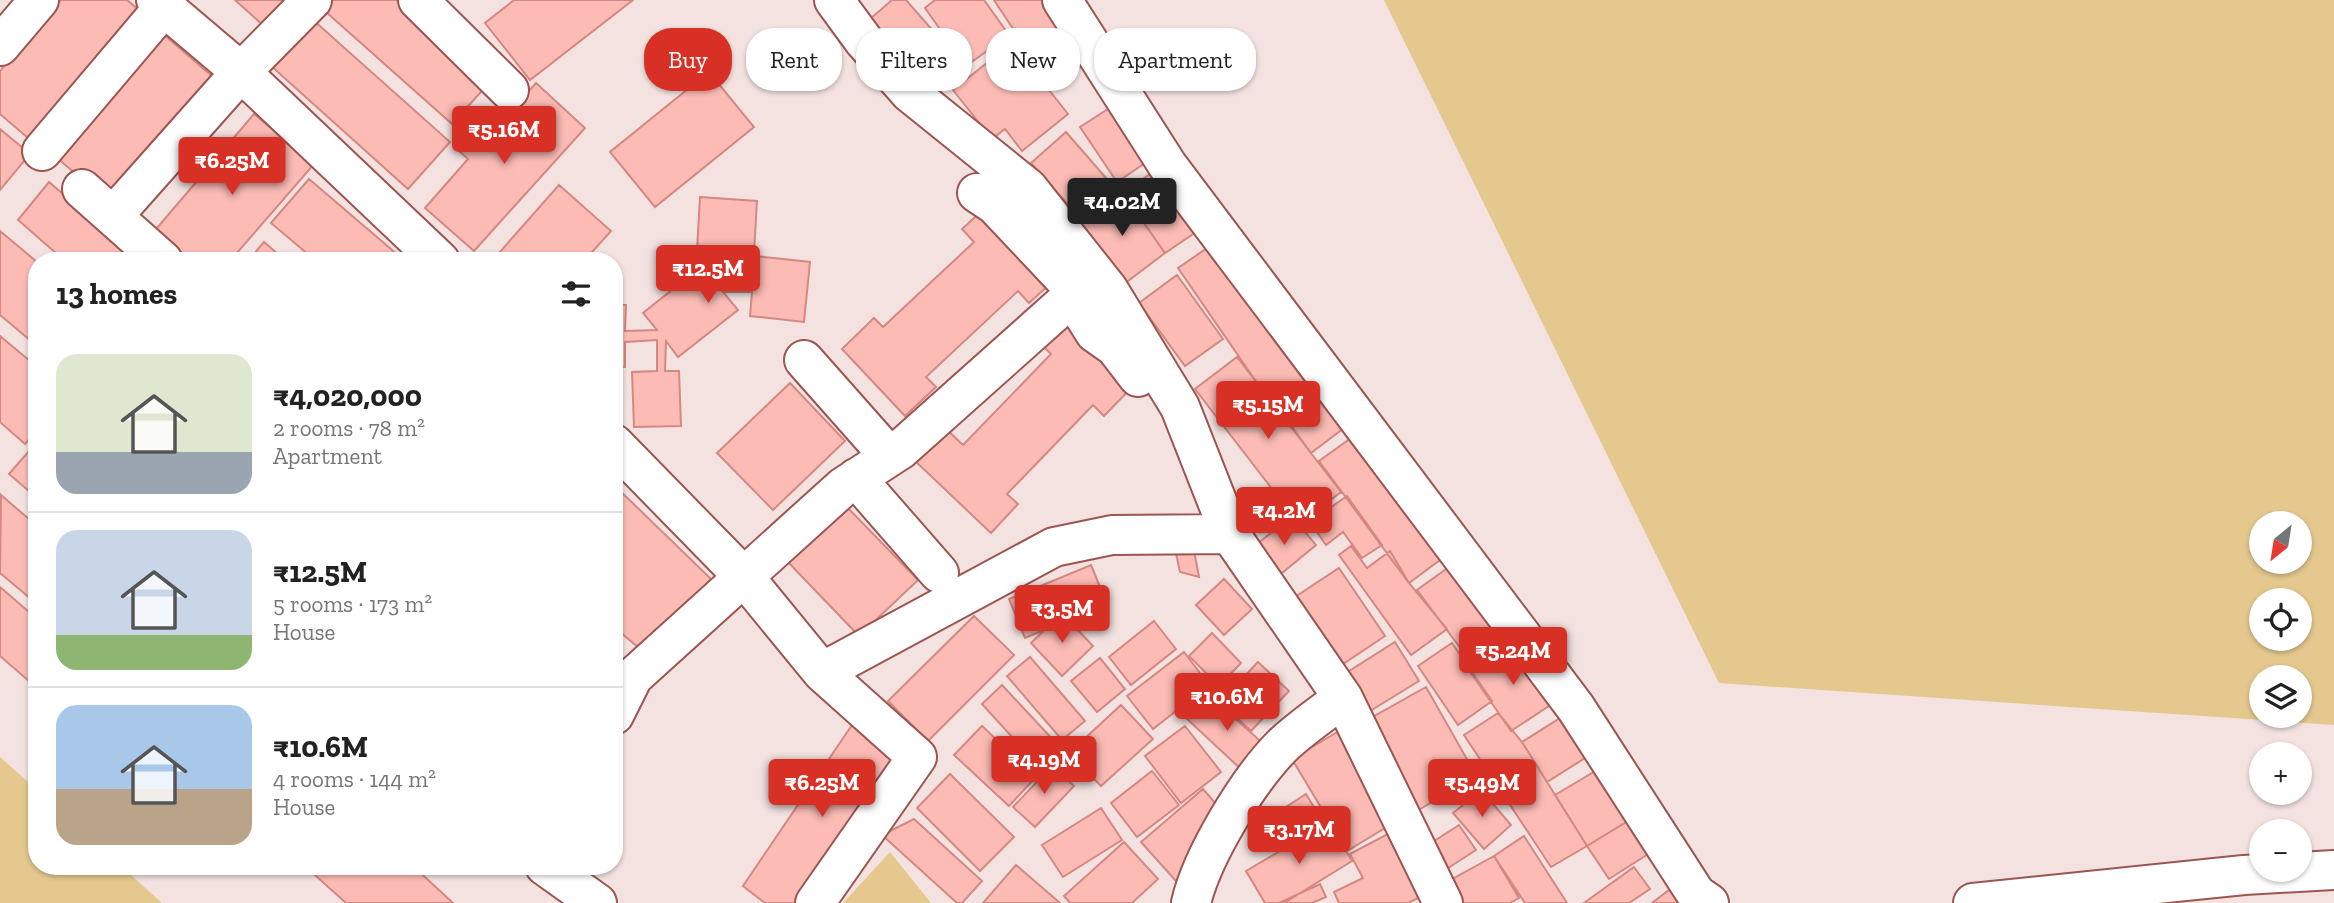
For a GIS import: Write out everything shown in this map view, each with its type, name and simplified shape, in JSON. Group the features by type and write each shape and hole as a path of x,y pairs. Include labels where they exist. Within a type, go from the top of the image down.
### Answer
{"street":[{"path":"0,46 39,0"},
{"path":"113,216 241,72 312,0"},
{"path":"834,0 864,41 910,93 1028,188 1108,289 1180,407 1230,534 1343,698 1443,903"},
{"path":"1062,0 1168,166 1576,709 1696,894 1709,903"},
{"path":"42,152 160,4 241,72 431,252"},
{"path":"440,7 509,90"},
{"path":"82,189 153,252"},
{"path":"977,193 995,205 1077,292 1083,314 1095,333 1121,353 1138,377"},
{"path":"624,671 745,578 856,478 889,456 1077,292"},
{"path":"804,360 889,456"},
{"path":"623,453 745,578 822,671 917,757 815,903"},
{"path":"856,478 939,573"},
{"path":"822,671 1054,547 1112,535 1230,534"},
{"path":"1191,903 1197,876 1255,778 1284,745 1343,698"},
{"path":"1973,903 2244,875 2334,870"},
{"path":"558,875 597,903"}],"shaded area":[{"path":"1384,0 2334,0 2334,725 2312,723 2312,665 2249,665 2249,719 1719,683"},
{"path":"0,757 28,782 28,875 131,875 162,903 0,903"},
{"path":"890,852 931,903 843,903"}],"building":[{"path":"61,0 127,0 145,15 35,144 0,114 0,71"},
{"path":"235,0 289,0 265,27"},
{"path":"318,0 396,0 489,83 452,124 316,3"},
{"path":"514,0 633,0 530,80 485,23"},
{"path":"892,0 906,0 931,28 878,28 870,19"},
{"path":"935,0 984,0 1004,28 986,28 986,52 972,62 972,28 939,28 925,8"},
{"path":"994,0 1052,0 1070,28 1013,28"},
{"path":"312,19 450,142 408,189 270,65"},
{"path":"163,34 220,83 115,207 57,158"},
{"path":"1080,43 1091,60 1080,67"},
{"path":"986,64 986,91 1050,91 1068,114 1022,151 1005,129 992,139 954,91 972,91 972,75"},
{"path":"536,83 585,128 474,251 425,208 468,159 458,150 478,128 487,138"},
{"path":"685,91 725,91 754,127 655,207 610,152"},
{"path":"1114,105 1151,159 1117,182 1080,127"},
{"path":"254,114 314,164 238,252 159,252 146,241"},
{"path":"0,129 30,154 0,190"},
{"path":"1066,132 1113,186 1078,216 1031,163"},
{"path":"1160,167 1202,228 1165,253 1123,193"},
{"path":"309,179 394,252 305,252 271,223"},
{"path":"49,182 131,252 55,252 18,220"},
{"path":"559,185 611,231 592,252 500,252"},
{"path":"1123,193 1165,253 1124,284 1079,223"},
{"path":"700,197 757,201 754,253 732,252 725,282 753,281 756,256 810,262 804,322 750,316 752,292 723,292 738,310 678,357 666,341 665,371 679,371 681,426 634,427 632,372 657,371 657,340 625,342 623,367 623,305 626,305 625,331 657,330 643,313 702,266 715,281 722,251 697,250"},
{"path":"984,209 1052,282 1029,303 1018,291 926,377 936,387 905,416 842,349 874,318 883,327 974,242 962,229"},
{"path":"0,231 28,254 28,338 0,315"},
{"path":"264,242 276,252 256,252"},
{"path":"1216,242 1312,384 1275,409 1178,268"},
{"path":"1177,275 1223,339 1185,366 1139,303"},
{"path":"1066,317 1135,384 1104,416 1093,405 1007,494 1018,504 991,533 913,459 944,427 963,445 1051,354 1040,343"},
{"path":"0,336 28,359 28,440 25,444 0,422"},
{"path":"1237,357 1341,492 1299,524 1195,389"},
{"path":"790,383 845,441 773,510 717,453"},
{"path":"1319,393 1344,428 1311,453 1285,417"},
{"path":"1354,436 1444,557 1409,583 1319,461"},
{"path":"28,452 28,490 9,474"},
{"path":"623,494 711,579 645,653 623,635"},
{"path":"1,495 28,518 28,596 0,573"},
{"path":"1347,496 1382,545 1362,558 1343,532 1326,545 1310,522"},
{"path":"843,503 918,580 859,636 785,559"},
{"path":"1292,516 1316,545 1276,578 1252,548"},
{"path":"1193,545 1199,577 1180,572 1175,549"},
{"path":"1351,546 1367,568 1390,551 1409,583 1447,629 1411,655 1339,555"},
{"path":"1456,562 1509,632 1470,661 1417,590"},
{"path":"1091,565 1107,604 1025,638 1009,599"},
{"path":"1339,568 1385,636 1340,666 1295,597"},
{"path":"1224,579 1252,609 1224,635 1196,605"},
{"path":"0,587 28,611 28,680 0,656"},
{"path":"1062,613 1093,646 1062,676 1031,643"},
{"path":"974,616 1014,655 928,741 888,701"},
{"path":"1154,621 1176,649 1131,685 1109,657"},
{"path":"1212,633 1241,663 1219,686 1189,656"},
{"path":"1395,642 1419,681 1362,716 1338,678"},
{"path":"1452,643 1492,701 1458,725 1418,666"},
{"path":"1514,643 1555,702 1511,731 1471,673"},
{"path":"1184,652 1209,685 1153,729 1127,696"},
{"path":"1030,657 1085,721 1062,740 1007,676"},
{"path":"1100,658 1125,689 1097,712 1071,681"},
{"path":"1258,662 1289,691 1251,731 1220,702"},
{"path":"1002,685 1056,743 1035,762 982,704"},
{"path":"1426,687 1477,777 1413,813 1362,723"},
{"path":"1208,694 1268,748 1245,773 1186,718"},
{"path":"1121,705 1153,739 1101,786 1069,753"},
{"path":"1576,708 1601,748 1547,782 1522,742"},
{"path":"1498,713 1522,742 1587,846 1551,867 1464,735"},
{"path":"852,725 900,752 801,903 765,903 743,886"},
{"path":"982,726 1036,777 1009,806 954,755"},
{"path":"1185,726 1221,772 1181,803 1145,756"},
{"path":"1344,728 1400,819 1347,851 1292,759"},
{"path":"1052,766 1074,786 1035,827 1013,807"},
{"path":"1602,767 1633,818 1587,846 1555,795"},
{"path":"1152,771 1179,805 1137,837 1111,803"},
{"path":"950,774 1014,837 980,871 917,808"},
{"path":"1203,789 1237,828 1176,881 1141,842"},
{"path":"1481,790 1511,825 1484,849 1453,813"},
{"path":"1306,794 1318,814 1298,827 1286,807"},
{"path":"1101,808 1122,840 1063,877 1042,845"},
{"path":"1633,818 1653,851 1609,879 1587,846"},
{"path":"914,819 982,881 962,903 957,903 882,835"},
{"path":"1329,822 1352,861 1284,903 1265,903 1246,871"},
{"path":"1459,825 1476,850 1445,870 1428,845"},
{"path":"1399,828 1432,891 1408,903 1339,903 1334,892 1363,878 1350,854"},
{"path":"1524,836 1567,903 1525,903 1494,856"},
{"path":"1124,842 1158,879 1132,903 1070,903 1064,896"},
{"path":"1494,856 1519,898 1510,903 1461,903 1449,881"},
{"path":"1016,865 1060,903 983,903"},
{"path":"1634,867 1650,889 1629,903 1584,903"},
{"path":"315,875 423,875 453,903 346,903"},
{"path":"1682,880 1699,903 1652,903"},
{"path":"1320,884 1326,897 1312,903 1279,903"}]}
